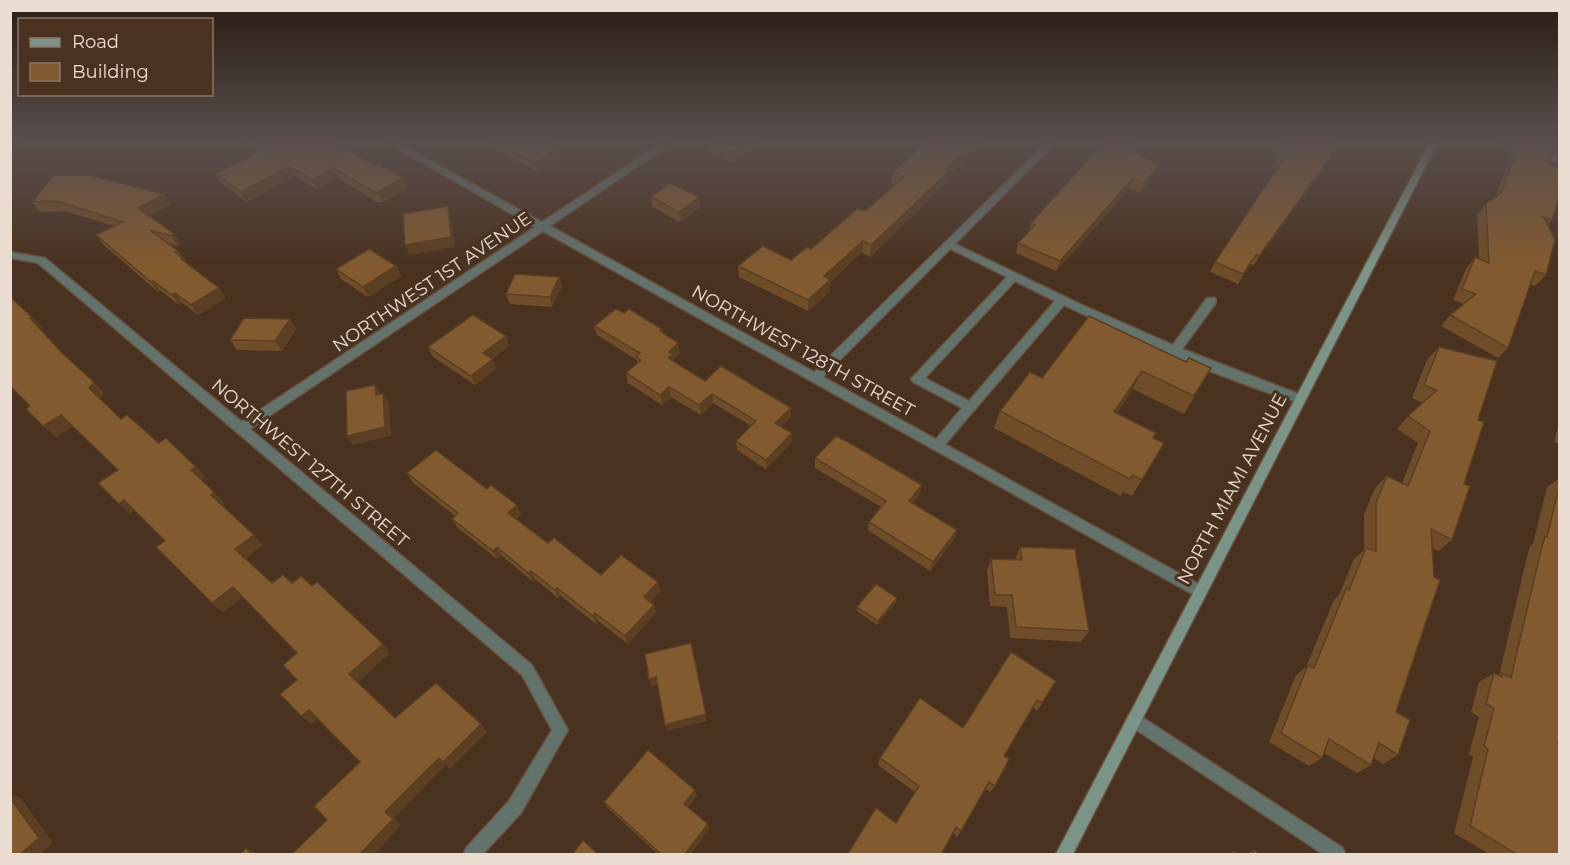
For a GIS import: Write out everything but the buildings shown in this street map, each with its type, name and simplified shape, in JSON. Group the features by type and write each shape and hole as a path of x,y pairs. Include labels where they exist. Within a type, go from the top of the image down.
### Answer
{"street":[{"name":"NORTHWEST 128TH STREET","path":"462,182 1199,591"},
{"name":"NORTHWEST 1ST AVENUE","path":"241,429 610,182"},
{"path":"815,378 1011,182"},
{"name":"NORTH MIAMI AVENUE","path":"1064,855 1413,182"},
{"path":"949,244 1062,300 1250,382 1300,399"},
{"name":"NORTHWEST 127TH STREET","path":"10,255 41,260 527,670 560,730 515,807 472,855"},
{"path":"970,407 917,379 1013,277"},
{"path":"937,446 1062,300"},
{"path":"1176,350 1211,301"},
{"path":"1134,720 1337,855"}]}
